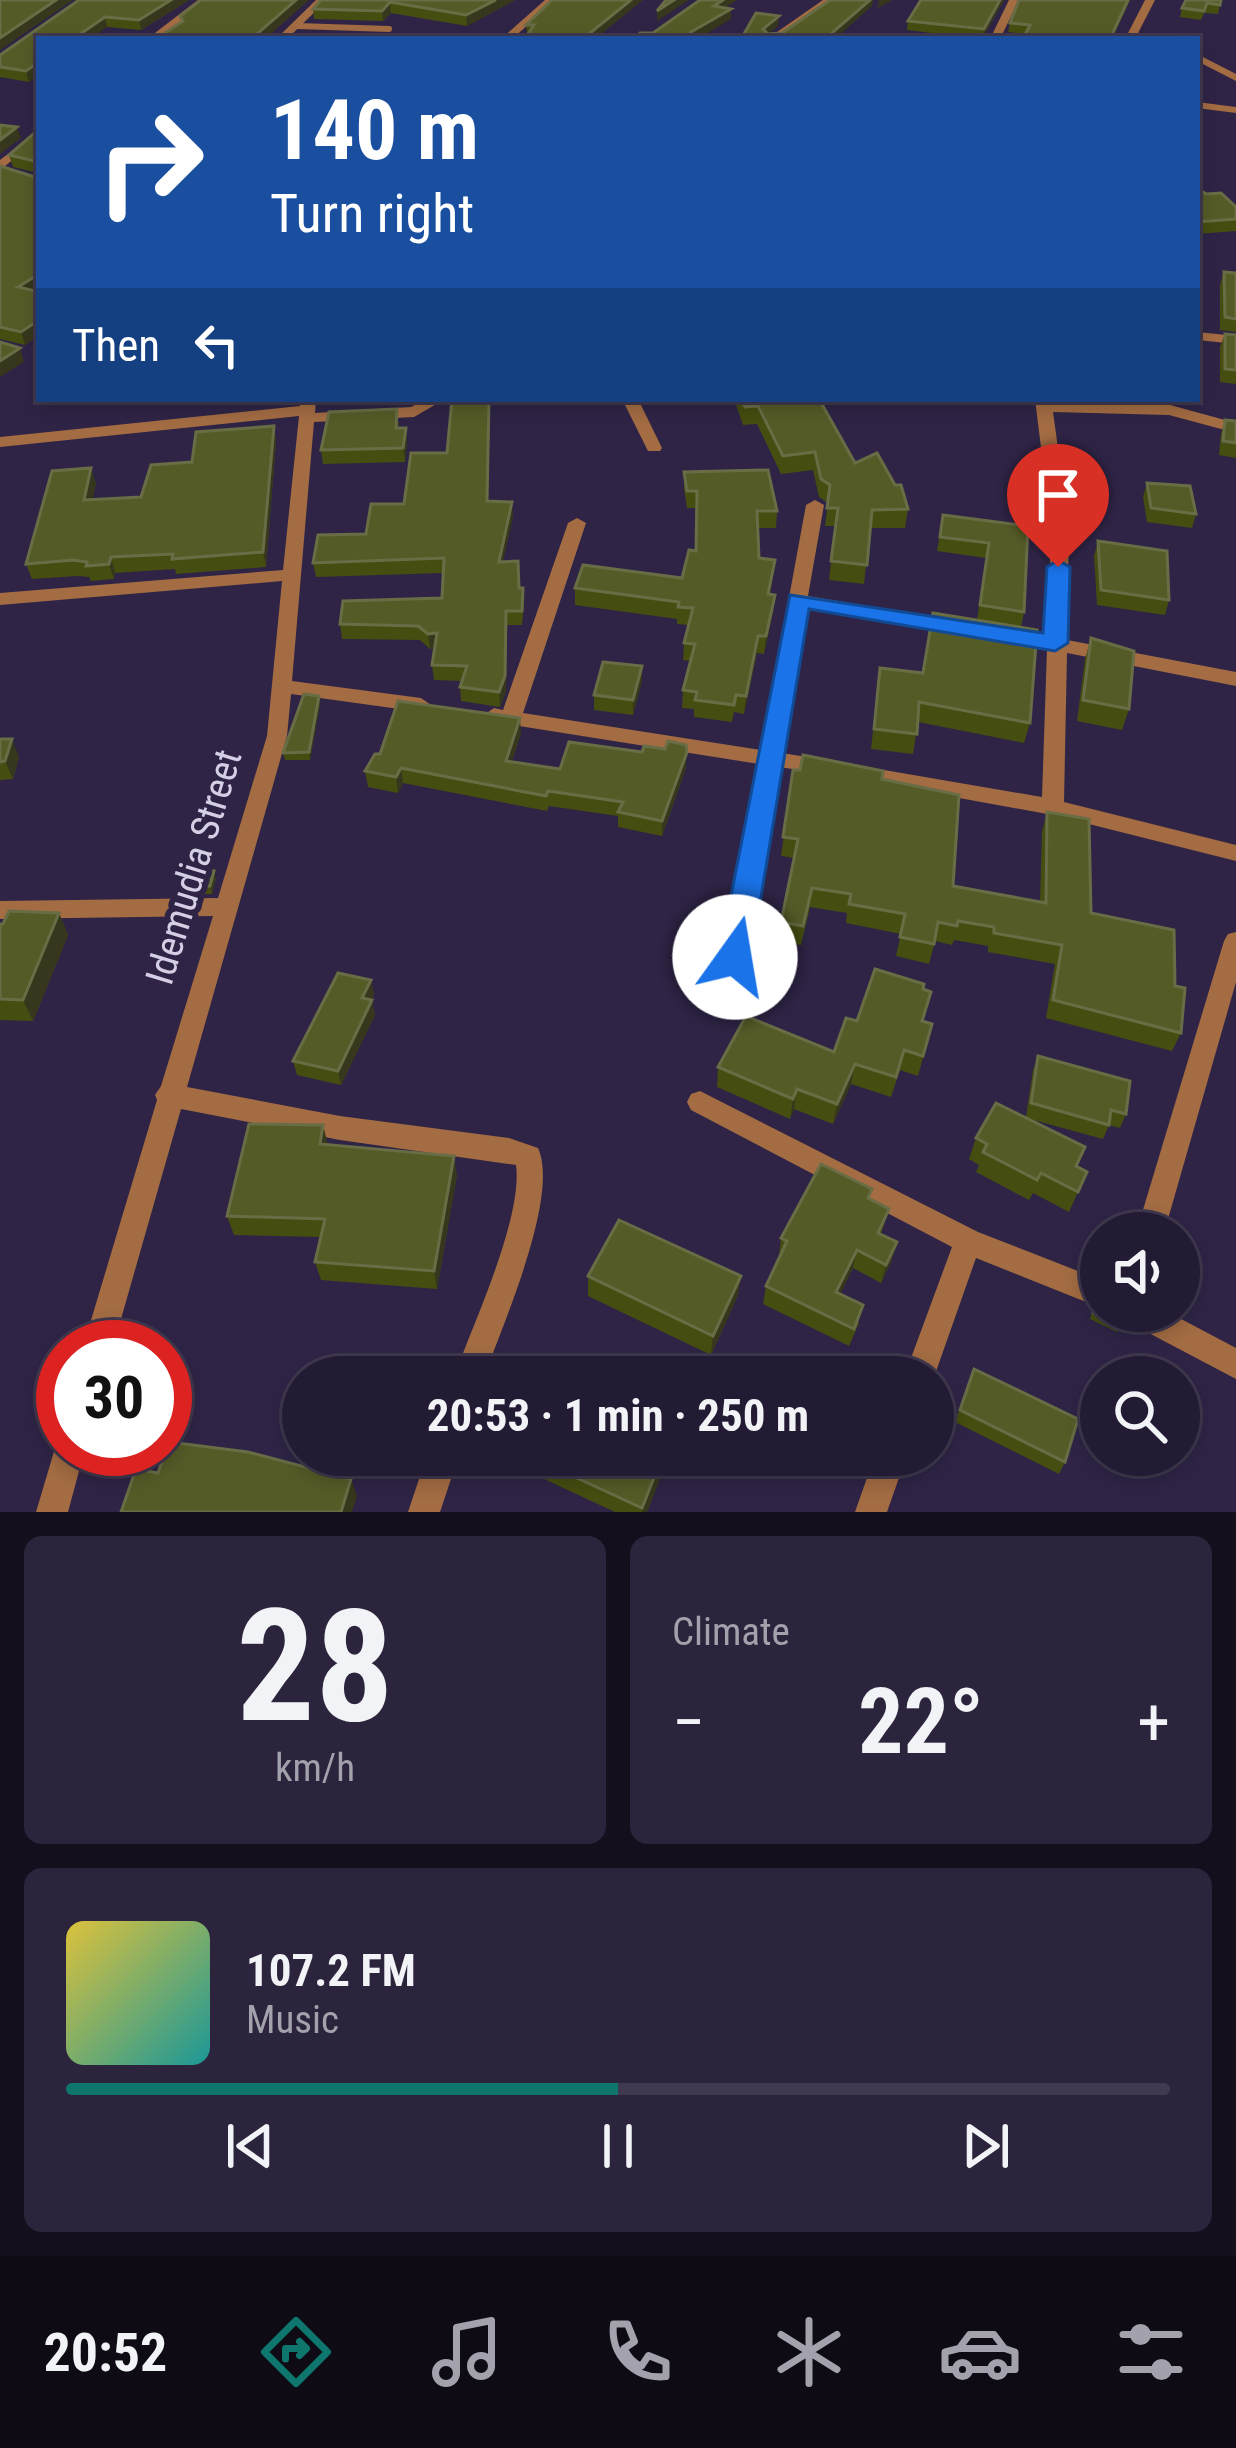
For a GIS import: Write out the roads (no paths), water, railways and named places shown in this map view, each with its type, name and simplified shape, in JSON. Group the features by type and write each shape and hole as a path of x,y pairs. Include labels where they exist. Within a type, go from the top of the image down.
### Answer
{"street":[{"path":"156,36 204,0"},
{"path":"285,36 322,0"},
{"path":"509,36 551,0"},
{"path":"776,36 829,0"},
{"path":"996,36 1014,0"},
{"path":"1137,36 1150,0"},
{"path":"1200,59 1236,78"},
{"path":"1200,105 1236,110"},
{"path":"20,177 0,169 36,136"},
{"path":"1200,336 1236,340"},
{"path":"0,442 306,409 414,412 432,402"},
{"path":"631,402 654,448"},
{"path":"1053,807 1060,529 1043,403 1150,408 1236,428"},
{"name":"Idemudia Street","path":"106,1320 168,1095 278,736 306,409"},
{"path":"735,957 815,505"},
{"path":"511,717 577,523"},
{"path":"0,599 291,574"},
{"path":"799,600 1055,643 1236,680"},
{"path":"284,687 773,758 1053,807 1236,853"},
{"path":"0,910 225,907"},
{"path":"1156,1212 1236,941"},
{"path":"168,1095 340,1129 509,1150 529,1157 533,1172 527,1208 476,1356"},
{"path":"700,1102 968,1241 1080,1286"},
{"path":"927,1356 968,1241"},
{"path":"1176,1332 1236,1364"},
{"path":"52,1512 62,1476"},
{"path":"424,1512 436,1476"},
{"path":"871,1512 884,1476"}],"lane":[{"path":"297,26 389,29"}]}
